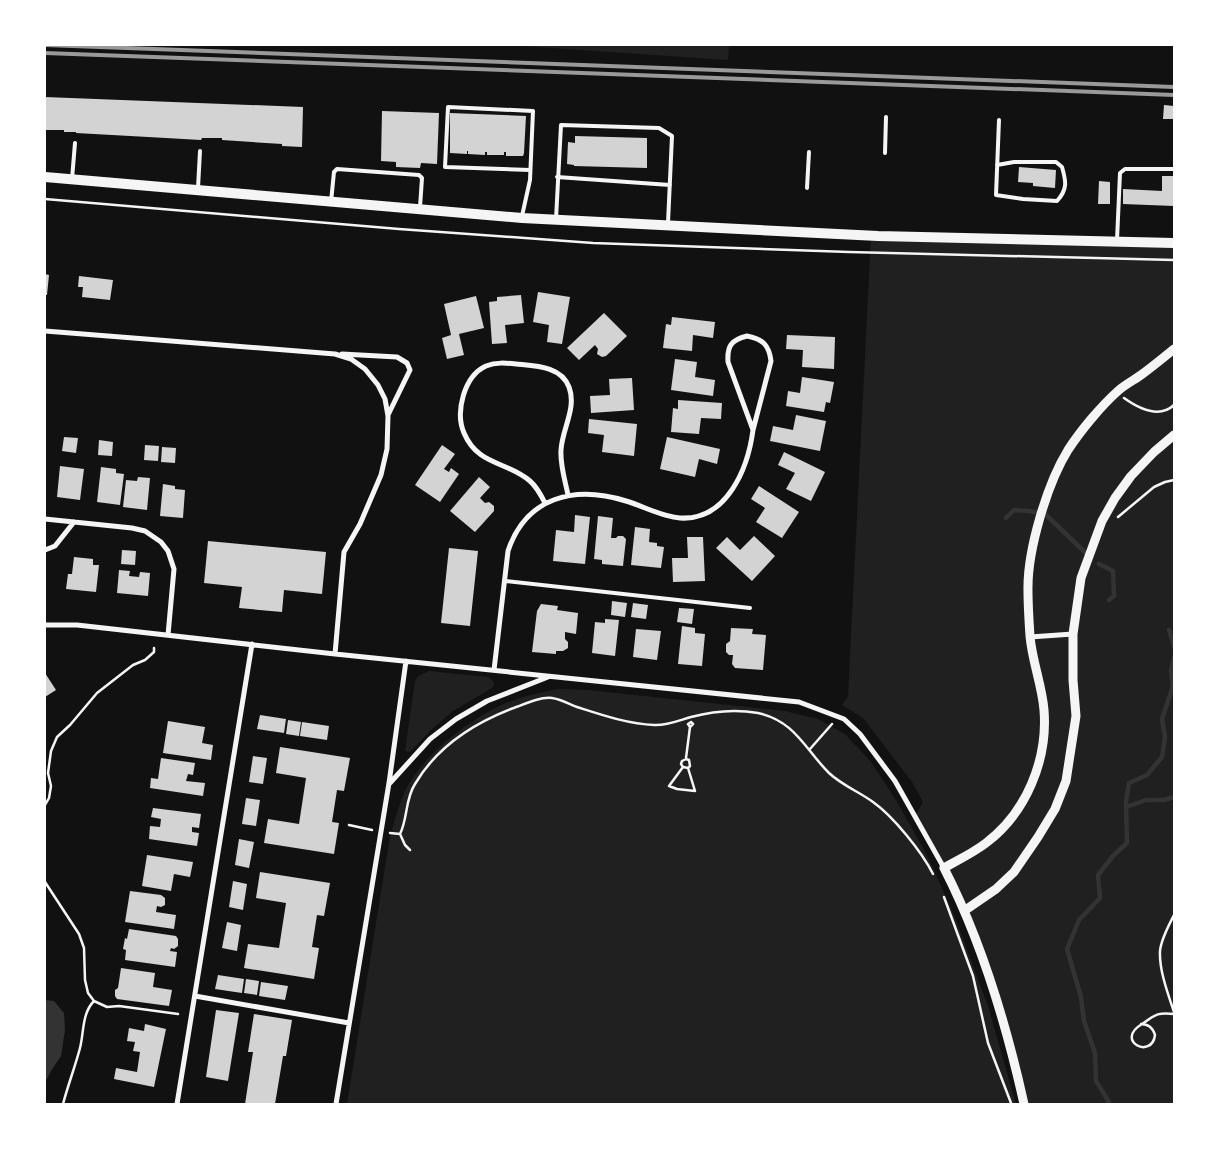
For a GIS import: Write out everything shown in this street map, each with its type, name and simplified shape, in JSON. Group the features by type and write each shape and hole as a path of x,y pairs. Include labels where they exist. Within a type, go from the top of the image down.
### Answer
{"main road":[{"path":"45,177 556,220 878,236 1174,243"}],"street":[{"path":"45,331 334,354 397,357 407,362 410,370 388,416"},
{"path":"494,670 508,551 512,538 531,513 545,503 568,495 606,496 680,518 696,517 710,512 724,500 742,473 748,459 770,361 769,350 764,342 747,336 738,338 732,344 728,351 728,362 753,430"},
{"path":"944,868 986,844 1005,827 1032,785 1039,766 1045,731 1044,708 1030,637 1028,590 1030,561 1050,488 1068,450 1099,409 1117,392 1174,350"},
{"path":"334,354 351,359 365,369 378,385 385,399 388,416 387,449 381,475 360,524 344,552 334,654"},
{"path":"545,503 540,492 531,482 521,475 481,457 473,448 464,432 461,415 467,385 486,366 501,362 542,366 562,376 568,385 572,395 571,409 563,433 560,451 568,495"},
{"path":"964,912 996,889 1014,872 1038,838 1055,809 1066,781 1076,716 1073,680 1073,634 1081,578 1102,521 1116,498 1132,476 1154,452 1174,435"},
{"path":"45,519 145,531 161,542 168,550 174,569 168,635"},
{"path":"45,550 56,546 74,522"},
{"path":"45,625 77,625 334,654 798,702 840,717 860,734 890,773 957,894 981,950 1011,1045 1024,1104"},
{"path":"1030,637 1073,634"},
{"path":"177,1104 252,644"},
{"path":"336,1104 389,783 406,661"},
{"path":"389,783 430,739 456,719 487,701 551,676"},
{"path":"195,996 349,1023"}],"lane":[{"path":"522,218 530,180 533,111 448,107 445,167 530,170"},
{"path":"885,153 886,117"},
{"path":"997,165 1014,162 1056,162 1062,167 1066,180 1064,194 1057,201 996,195 998,120"},
{"path":"556,220 561,124 659,128 672,136 668,226"},
{"path":"72,179 75,143"},
{"path":"198,190 200,151"},
{"path":"807,188 809,152"},
{"path":"330,202 334,172 337,169 419,175 422,178 420,210"},
{"path":"1117,242 1120,173 1125,169 1174,169"},
{"path":"557,177 670,185"},
{"path":"505,581 750,608"}],"path":[{"path":"45,199 399,229 593,243 839,252 1174,260"},
{"path":"1117,392 1134,405 1153,412 1170,408 1174,405"},
{"path":"45,805 49,798 51,786 46,772 51,750 57,737 70,726 96,693 133,665 145,660 154,652 154,648"},
{"path":"400,834 405,824 406,809 414,785 428,766 447,746 472,727 496,714 534,700 552,698 602,715 656,726 707,713 736,711 759,714 781,721 793,730 829,772 848,788 872,801 887,814 928,864 935,878"},
{"path":"684,767 682,762 686,759 690,727 688,724 691,722 692,717"},
{"path":"810,750 832,724"},
{"path":"684,767 669,786 695,791 688,768 690,763 686,759"},
{"path":"684,767 688,768"},
{"path":"349,825 400,834"},
{"path":"400,834 405,845 410,850"},
{"path":"45,882 79,934 84,948 85,980 88,992 94,1001 107,1007 119,1006 178,1014"},
{"path":"942,893 973,976 988,1042 1011,1104"},
{"path":"1141,1024 1152,1028 1155,1035 1153,1043 1146,1047 1139,1047 1132,1038 1132,1031 1141,1024 1158,1014 1174,1013 1164,982 1160,950 1166,930 1174,914"},
{"path":"63,1104 80,1046 84,1021 89,1006 94,1001"}],"shaded area":[{"path":"508,45 729,45 728,60"},
{"path":"871,236 1174,243 1174,1104 1024,1104 1011,1045 964,911 915,816 923,802 912,782 863,718 842,705 848,696"},
{"path":"429,671 488,677 494,684 492,688 453,711 410,752 405,751 415,681 418,676"},
{"path":"557,689 588,690 785,711 818,719 845,734 871,762 896,800 927,855 954,915 988,1006 1016,1104 347,1104 389,842 405,791 425,762 454,735 471,723 504,704"},
{"path":"45,1000 54,1001 64,1013 65,1030 61,1056 45,1083"}],"building":[{"path":"45,97 303,107 302,147 222,140 222,138 202,138 201,140 45,130"},
{"path":"1164,105 1174,106 1174,119 1163,119"},
{"path":"382,111 439,113 437,164 421,163 420,168 396,167 396,162 381,161"},
{"path":"450,113 526,116 523,156 506,156 506,152 504,152 504,155 487,155 487,152 485,152 485,155 468,154 468,151 467,154 450,153"},
{"path":"575,136 647,138 647,168 574,166 567,164 568,142 575,143"},
{"path":"1019,167 1056,170 1055,188 1033,186 1033,183 1018,182"},
{"path":"1162,176 1174,176 1174,206 1123,204 1123,189 1162,191"},
{"path":"1099,181 1110,182 1110,204 1098,204"},
{"path":"45,274 49,275 47,295 45,295"},
{"path":"79,276 113,280 110,300 82,297 83,287 78,287"},
{"path":"538,292 570,297 562,344 547,342 549,325 533,322"},
{"path":"521,295 524,323 505,325 507,343 492,344 489,302 497,301 497,297"},
{"path":"476,296 484,328 459,334 464,355 447,359 442,338 451,335 444,304"},
{"path":"604,313 627,336 606,356 602,357 597,354 598,349 595,345 579,360 567,348"},
{"path":"672,317 715,322 713,338 693,335 692,351 663,348 666,324 671,325"},
{"path":"787,335 835,337 834,369 802,367 803,350 786,349"},
{"path":"675,359 697,362 695,377 715,380 713,396 671,390"},
{"path":"802,377 834,382 830,403 826,402 824,412 786,406 788,391 800,393"},
{"path":"632,378 634,410 591,413 590,396 610,395 609,379"},
{"path":"678,400 722,403 721,419 701,418 699,434 671,432 673,408 678,409"},
{"path":"796,415 826,421 820,451 770,441 773,426 793,430"},
{"path":"589,419 637,424 634,456 602,452 604,435 588,433"},
{"path":"64,437 78,438 76,453 62,451"},
{"path":"667,437 720,449 717,464 699,459 695,477 660,469"},
{"path":"99,440 113,442 112,456 98,455"},
{"path":"145,445 159,446 158,461 144,460"},
{"path":"442,445 455,454 444,469 449,472 451,468 459,474 440,502 415,485"},
{"path":"162,447 176,448 175,463 161,462"},
{"path":"784,452 825,472 811,501 786,489 795,473 778,465"},
{"path":"60,466 84,469 80,500 57,497"},
{"path":"101,467 116,469 116,473 124,474 120,505 97,502"},
{"path":"138,477 150,478 147,510 123,507 126,480 137,481"},
{"path":"479,477 490,487 480,498 485,503 489,502 494,506 494,511 475,532 450,511"},
{"path":"163,484 175,486 175,489 185,490 183,518 160,516"},
{"path":"759,486 799,512 782,538 756,522 765,508 751,499"},
{"path":"575,515 590,517 585,564 553,561 556,530 574,532"},
{"path":"598,516 613,518 611,538 623,536 626,539 623,566 602,564 602,560 594,559"},
{"path":"635,527 650,529 649,542 657,543 657,546 664,547 661,568 631,565"},
{"path":"754,536 775,556 752,581 716,548 727,537 740,550"},
{"path":"687,537 703,537 705,581 673,582 672,558 688,558"},
{"path":"208,541 326,552 322,594 284,590 282,612 239,608 242,587 204,583"},
{"path":"449,548 478,551 470,626 441,623"},
{"path":"122,550 136,551 135,565 121,564"},
{"path":"74,557 93,559 93,565 99,565 96,592 66,589 68,574 72,574"},
{"path":"119,570 130,571 129,576 139,577 140,572 150,573 148,596 117,593"},
{"path":"612,601 627,603 625,617 611,615"},
{"path":"633,603 648,605 646,619 631,617"},
{"path":"541,604 558,606 557,610 578,613 576,634 565,632 568,648 563,651 556,651 556,654 532,652 537,611"},
{"path":"679,608 694,609 692,624 677,622"},
{"path":"605,619 619,620 615,656 592,653 595,622 605,623"},
{"path":"682,626 695,628 695,633 705,634 702,666 678,664"},
{"path":"731,628 753,629 752,634 766,635 763,670 735,668 732,664 733,655 729,655 726,652 726,644 730,641"},
{"path":"636,629 661,631 657,660 633,657"},
{"path":"45,673 56,690 45,697"},
{"path":"260,715 286,719 284,733 257,729"},
{"path":"288,720 301,722 299,736 286,734"},
{"path":"168,721 205,727 202,743 213,745 211,760 163,753"},
{"path":"302,722 329,726 327,740 300,736"},
{"path":"280,747 350,758 344,791 337,790 332,822 339,823 334,854 264,843 268,819 299,824 306,778 276,773"},
{"path":"253,756 267,758 263,784 249,782"},
{"path":"161,758 195,763 193,775 188,774 186,781 205,783 203,796 150,788 151,778 158,779"},
{"path":"246,798 260,800 256,826 242,824"},
{"path":"153,808 201,814 199,828 192,827 192,832 199,833 197,846 149,839 150,826 160,827 161,819 151,817"},
{"path":"239,839 254,842 249,868 235,865"},
{"path":"147,855 193,862 190,877 174,874 171,891 142,886"},
{"path":"260,872 330,883 324,916 317,915 312,947 319,948 314,979 244,968 248,944 279,948 286,903 256,898"},
{"path":"233,881 247,884 243,910 229,907"},
{"path":"130,891 161,895 165,898 165,905 157,906 156,912 176,915 174,929 125,922"},
{"path":"227,922 241,925 237,951 222,948"},
{"path":"129,929 176,936 178,946 174,949 171,948 170,951 177,952 175,967 125,960 126,950 123,949"},
{"path":"121,968 155,973 153,987 172,990 169,1006 117,999 115,990 118,988"},
{"path":"218,975 244,979 242,993 215,989"},
{"path":"246,979 259,981 257,995 244,993"},
{"path":"261,982 288,986 285,1000 259,996"},
{"path":"216,1010 239,1013 228,1081 206,1077"},
{"path":"254,1014 292,1020 286,1056 283,1056 275,1104 245,1104 253,1052 248,1052"},
{"path":"145,1024 166,1029 154,1087 114,1079 116,1068 137,1072 140,1052 133,1051 135,1042 127,1041 129,1028 144,1031"}],"waterway":[{"path":"1006,518 1014,510 1045,514 1089,556"},
{"path":"1099,564 1113,571 1114,596 1109,600"},
{"path":"1169,630 1174,646"},
{"path":"1108,1104 1109,1102 1096,1081 1095,1053 1084,1021 1081,997 1067,949 1079,920 1100,898 1098,875 1113,856 1127,843 1126,801 1129,783 1147,775 1162,757 1165,737 1162,719 1173,686 1171,671 1174,658"},
{"path":"1126,807 1146,800 1164,800 1174,797"}],"railway":[{"path":"45,45 1174,87"},
{"path":"45,53 1174,95"}]}
